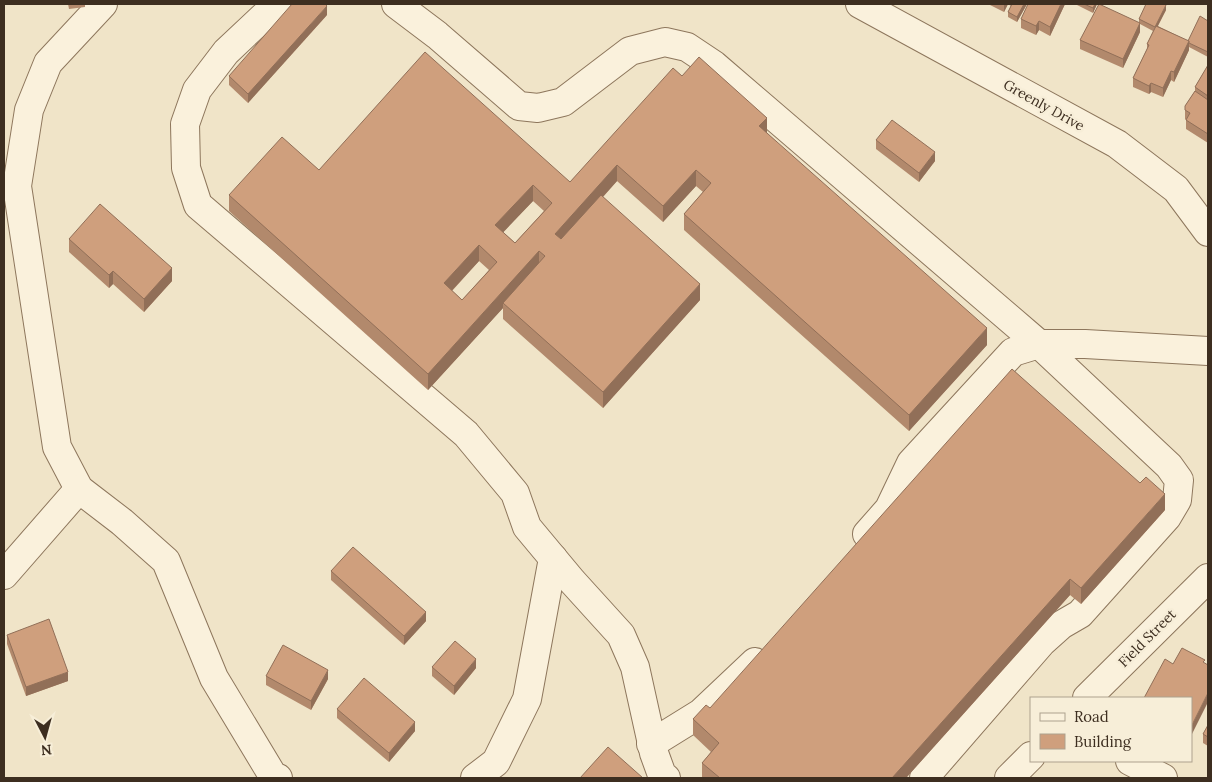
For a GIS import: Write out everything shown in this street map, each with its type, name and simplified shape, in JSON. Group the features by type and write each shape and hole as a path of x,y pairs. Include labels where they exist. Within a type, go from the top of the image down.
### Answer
{"street":[{"path":"103,4 48,63 29,110 17,186 57,448 79,489 122,522 166,562 214,678 273,776 278,778"},
{"path":"277,4 226,52 197,90 185,124 186,168 198,205 466,434 515,493 527,527 621,635 635,667 651,744 662,775 666,778"},
{"path":"396,4 437,35 519,106 538,108 563,102 630,51 665,42 687,47 714,65 1039,344 1169,466 1179,480 1177,500 1167,517 1080,614 1061,625 1042,642 924,778"},
{"name":"Greenly Drive","path":"860,4 1116,144 1176,189 1208,232"},
{"path":"851,553 889,508 911,463 1013,352 1039,344 1085,344 1208,351"},
{"path":"4,575 79,489"},
{"path":"475,778 496,762 527,699 553,558"},
{"name":"Field Street","path":"1088,697 1208,578"},
{"path":"651,744 701,712 754,663 774,641"},
{"path":"1009,778 1030,757"},
{"path":"1132,762 1163,778"}],"building":[{"path":"292,4 325,4 327,6 248,94 229,76"},
{"path":"1012,4 1024,4 1017,17 1008,12"},
{"path":"1028,4 1061,4 1050,27 1039,21 1036,26 1021,19"},
{"path":"1084,4 1095,4 1093,8"},
{"path":"1099,4 1140,23 1123,59 1080,40"},
{"path":"1146,4 1166,5 1155,27 1139,19"},
{"path":"1200,16 1208,21 1208,52 1188,41"},
{"path":"1156,26 1189,41 1174,72 1171,71 1163,88 1151,83 1149,86 1133,78"},
{"path":"425,52 570,182 673,68 682,76 699,57 767,118 759,126 987,328 909,415 684,214 711,183 696,170 663,206 617,165 555,234 561,239 601,195 700,284 603,392 503,303 545,256 539,251 428,374 229,195 282,137 319,170","holes":["533,185 552,203 515,243 495,225","479,245 497,262 462,300 444,283"]},
{"path":"1208,65 1208,96 1195,87"},
{"path":"1195,91 1208,100 1208,134 1186,120 1190,113 1185,110 1185,106"},
{"path":"892,120 935,152 919,173 876,140"},
{"path":"100,204 172,268 144,299 113,271 109,275 69,239"},
{"path":"1012,369 1140,483 1146,477 1165,494 1081,588 1070,579 892,778 720,778 702,763 719,743 693,719 706,705 710,708"},
{"path":"353,547 426,612 404,636 331,571"},
{"path":"49,619 68,672 26,687 7,635"},
{"path":"455,641 476,659 454,686 432,667"},
{"path":"283,645 328,670 311,701 266,676"},
{"path":"1182,648 1205,660 1203,662 1208,665 1208,693 1192,725 1192,697 1145,697 1165,659 1173,664"},
{"path":"364,678 415,722 389,753 337,709"},
{"path":"1208,725 1208,737 1203,734"},
{"path":"608,747 643,778 580,778"}]}
